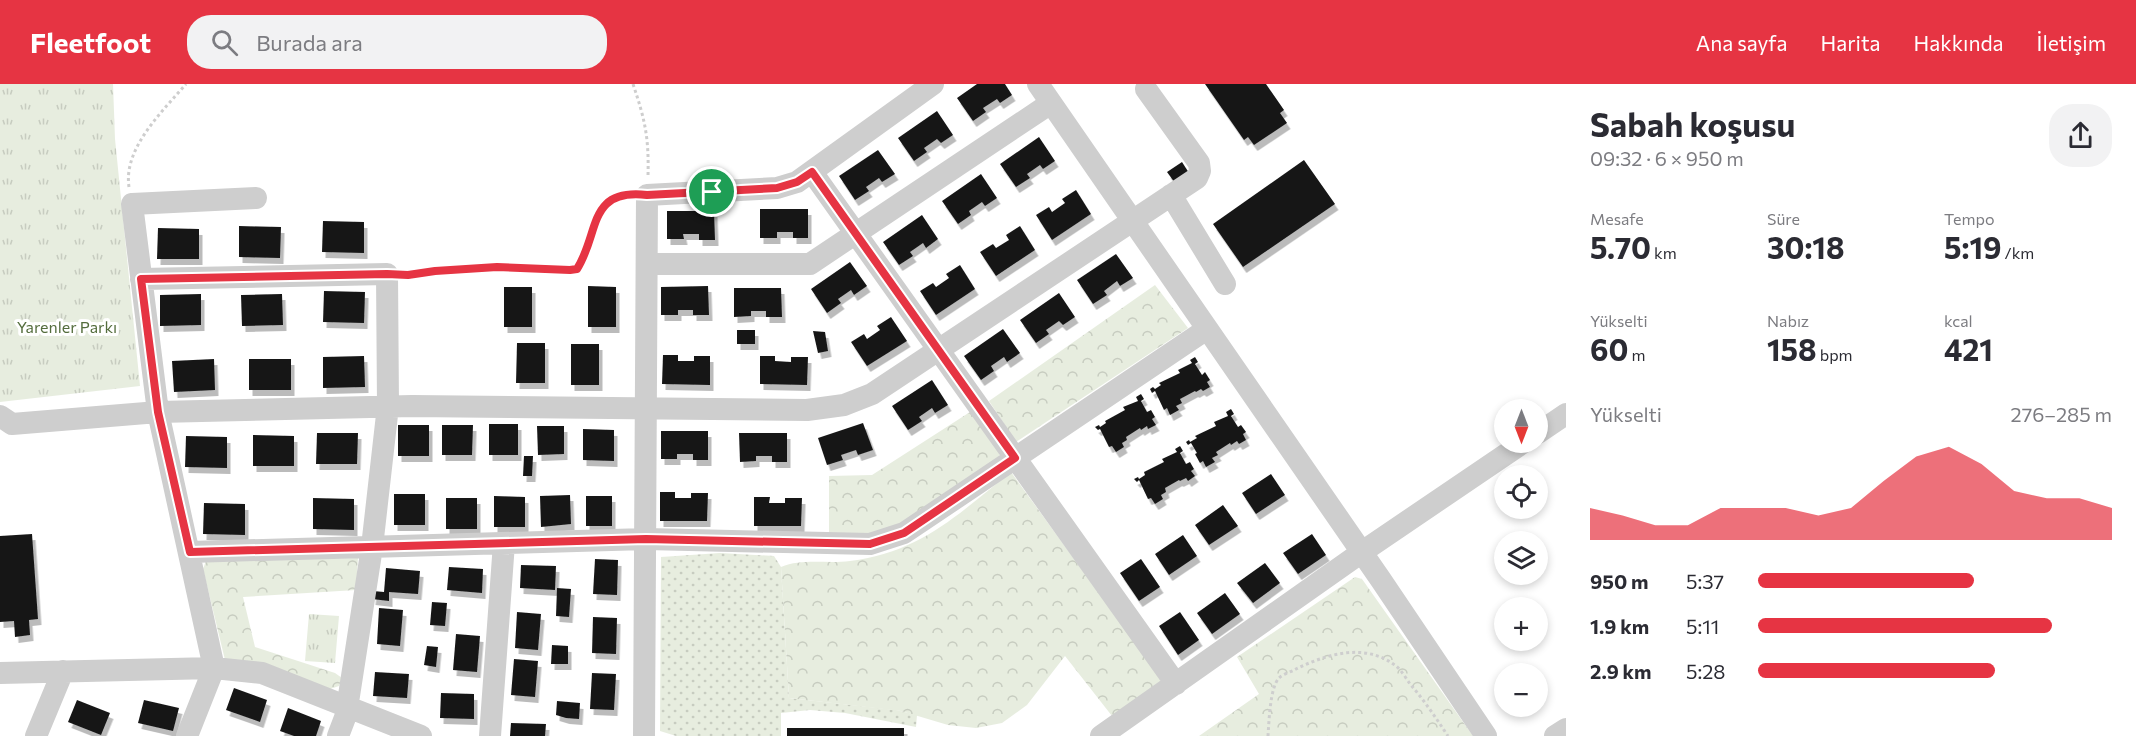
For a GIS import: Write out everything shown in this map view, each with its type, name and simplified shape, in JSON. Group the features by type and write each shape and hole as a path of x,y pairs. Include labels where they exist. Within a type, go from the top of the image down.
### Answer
{"street":[{"path":"644,736 647,195 777,188 797,182 933,84"},
{"path":"1038,84 1362,552 1486,736"},
{"path":"0,416 12,424 158,412 388,406 807,410 844,405 872,394 939,351 1131,220 1197,178 1200,167 1146,89"},
{"path":"647,264 810,264 1052,103"},
{"path":"812,172 1176,684"},
{"path":"1171,195 1225,284"},
{"path":"187,736 214,668 158,412 132,204 256,198"},
{"path":"141,279 387,274 388,406 372,547 348,708 338,736"},
{"path":"190,552 646,539 870,544 904,533 1208,329"},
{"path":"1548,426 1566,414"},
{"path":"1101,736 1362,552 1508,453"},
{"path":"490,736 504,543"},
{"path":"0,673 214,668 262,673 422,736"},
{"path":"36,736 63,670"},
{"path":"1555,736 1566,729"}],"path":[{"path":"132,204 128,178 137,143 186,84"},
{"path":"387,274 408,275 497,267 577,269 583,260 598,217 614,197 630,193 647,195 649,144 633,84"},
{"path":"1268,736 1274,687 1280,678 1309,663 1329,656 1354,652 1378,656 1397,666 1448,736"}],"green space":[{"name":"Yarenler Parkı","path":"0,84 113,84 115,139 140,386 0,402"},
{"path":"1155,285 1188,328 1016,442 989,401"},
{"path":"970,412 998,449 1000,458 887,533 829,535 829,476 872,475"},
{"path":"1011,472 1159,676 1162,685 1112,716 1065,656 1027,705 1002,723 976,728 948,725 901,711 789,698 781,567 806,562 850,561 898,549 918,540 955,517"},
{"path":"720,553 774,556 781,567 789,698 896,710 917,715 916,727 845,713 810,710 781,713 781,736 676,736 660,731 661,557"},
{"path":"358,558 356,590 243,597 255,647 335,673 342,678 339,686 330,689 225,660 203,569 206,561"},
{"path":"1355,577 1362,579 1473,736 1199,736 1259,694 1237,657"},
{"path":"309,614 339,616 335,663 305,661"}],"building":[{"path":"977,84 1005,84 1012,95 1000,103 997,99 983,108 986,112 973,121 957,98"},
{"path":"1205,84 1266,84 1284,110 1280,113 1287,123 1254,145 1248,137 1244,140"},
{"path":"937,111 953,135 941,143 937,139 924,148 927,152 914,161 898,138"},
{"path":"1039,137 1055,161 1043,169 1040,165 1027,174 1030,178 1016,187 1000,164"},
{"path":"878,150 895,174 882,182 879,178 866,187 869,191 855,200 839,176"},
{"path":"1304,160 1335,204 1243,267 1213,224"},
{"path":"1182,162 1189,173 1175,183 1167,172"},
{"path":"981,174 997,198 985,206 982,202 969,211 971,215 958,224 942,201"},
{"path":"1076,190 1091,214 1052,240 1036,215 1049,207 1052,212 1065,203 1062,199"},
{"path":"760,209 808,209 808,238 793,238 793,232 777,232 777,238 760,238"},
{"path":"667,211 714,211 715,240 699,240 699,234 683,234 684,239 667,239"},
{"path":"922,215 938,239 926,248 923,243 910,252 913,256 899,265 883,242"},
{"path":"323,221 364,222 364,253 322,252"},
{"path":"239,226 281,227 280,258 239,257"},
{"path":"1020,226 1035,250 996,276 980,252 993,244 996,248 1009,240 1006,235"},
{"path":"158,228 199,229 199,259 157,259"},
{"path":"1116,254 1133,278 1120,286 1117,281 1104,291 1107,295 1093,304 1077,280"},
{"path":"850,262 867,286 854,295 851,290 838,299 841,303 827,313 811,289"},
{"path":"960,265 975,289 936,315 920,291 933,283 936,287 949,278 946,274"},
{"path":"588,286 616,287 616,327 588,327"},
{"path":"708,286 709,315 693,315 693,310 678,310 678,315 661,315 661,287"},
{"path":"504,287 532,287 532,327 504,327"},
{"path":"734,288 781,288 782,317 766,317 766,311 751,311 751,316 734,317"},
{"path":"324,291 365,292 364,323 323,322"},
{"path":"1059,293 1075,317 1063,325 1059,321 1046,330 1049,334 1036,343 1020,320"},
{"path":"201,294 201,325 160,326 160,295"},
{"path":"282,294 283,325 242,326 241,295"},
{"path":"891,317 907,341 867,366 851,342 864,334 867,339 880,330 877,326"},
{"path":"1003,329 1020,353 1007,362 1004,357 991,366 994,371 981,380 964,356"},
{"path":"737,330 755,330 755,344 737,344"},
{"path":"813,331 825,332 828,351 818,353"},
{"path":"517,343 545,343 545,383 516,383"},
{"path":"571,344 599,344 599,385 571,385"},
{"path":"663,355 678,355 678,361 694,361 694,356 710,356 710,385 662,384"},
{"path":"364,356 365,387 323,388 323,357"},
{"path":"760,356 775,356 775,361 791,362 791,357 808,357 807,385 760,384"},
{"path":"1195,357 1198,362 1195,364 1202,375 1205,372 1210,380 1207,382 1210,387 1203,391 1201,389 1195,391 1180,399 1182,403 1176,406 1179,410 1170,415 1167,408 1164,410 1155,391 1152,393 1150,389 1153,387 1155,389 1161,385 1159,383 1180,373 1178,370 1192,363 1190,360"},
{"path":"214,359 215,390 174,392 172,361"},
{"path":"249,359 291,359 291,390 249,390"},
{"path":"932,380 948,405 935,413 932,408 919,417 922,421 908,430 892,406"},
{"path":"1141,394 1144,399 1141,401 1147,412 1151,410 1155,417 1152,419 1156,425 1148,429 1147,426 1141,430 1140,428 1126,437 1127,440 1122,443 1124,447 1116,452 1112,446 1109,447 1100,429 1095,427 1099,425 1100,427 1106,423 1105,421 1125,410 1123,407 1138,401 1136,397"},
{"path":"1231,409 1234,414 1231,416 1238,427 1241,425 1246,432 1243,434 1246,440 1239,444 1237,441 1231,445 1230,443 1216,452 1218,455 1212,458 1215,462 1206,467 1203,461 1200,463 1191,443 1188,445 1186,442 1189,440 1190,442 1197,438 1195,436 1216,426 1214,422 1228,416 1226,412"},
{"path":"863,423 873,450 858,455 856,450 841,455 843,460 827,465 818,438"},
{"path":"489,424 518,424 518,455 489,455"},
{"path":"398,425 429,425 429,456 398,456"},
{"path":"442,425 473,425 472,455 442,455"},
{"path":"537,426 564,426 564,454 538,455"},
{"path":"583,429 614,430 614,461 583,460"},
{"path":"661,431 708,431 708,460 693,460 693,454 677,454 677,459 661,459"},
{"path":"317,433 358,433 357,464 316,464"},
{"path":"739,433 787,433 787,462 772,462 772,456 756,456 756,461 740,462"},
{"path":"253,435 294,436 294,466 253,466"},
{"path":"186,436 227,437 227,468 185,467"},
{"path":"1180,446 1183,451 1180,453 1186,464 1190,462 1194,469 1191,471 1195,476 1188,481 1186,478 1179,480 1165,488 1166,492 1161,495 1163,499 1155,504 1151,498 1148,499 1139,480 1137,482 1134,479 1138,477 1139,479 1145,475 1144,472 1164,462 1162,459 1177,452 1175,449"},
{"path":"524,456 533,456 532,476 523,476"},
{"path":"1271,474 1285,495 1256,514 1242,493"},
{"path":"660,492 675,492 675,498 691,498 691,493 708,493 707,521 660,521"},
{"path":"394,494 425,494 425,525 394,525"},
{"path":"570,495 571,524 541,527 540,496"},
{"path":"494,496 525,497 525,527 494,527"},
{"path":"586,496 612,496 612,526 586,526"},
{"path":"754,497 770,497 769,503 785,503 785,498 802,498 801,526 754,526"},
{"path":"313,498 354,499 354,530 313,529"},
{"path":"446,498 477,498 477,529 446,529"},
{"path":"204,503 245,504 245,535 203,534"},
{"path":"1223,505 1238,526 1209,545 1195,525"},
{"path":"32,534 38,619 29,620 30,635 15,637 14,621 0,622 0,536"},
{"path":"1312,534 1326,555 1298,574 1283,553"},
{"path":"1183,535 1197,556 1169,575 1155,554"},
{"path":"595,559 618,560 617,595 593,594"},
{"path":"1141,559 1160,587 1139,601 1120,573"},
{"path":"1265,563 1280,583 1253,603 1237,583"},
{"path":"521,565 556,566 555,590 520,588"},
{"path":"449,567 483,569 482,593 447,590"},
{"path":"386,568 420,571 418,594 389,592 389,601 372,599 373,591 384,592"},
{"path":"557,588 571,589 569,617 556,616"},
{"path":"1225,593 1240,614 1212,634 1197,613"},
{"path":"432,602 447,603 445,626 430,625"},
{"path":"379,608 403,610 400,646 377,644"},
{"path":"517,612 541,614 538,650 515,648"},
{"path":"1180,612 1199,640 1178,655 1159,626"},
{"path":"593,617 617,618 616,654 592,653"},
{"path":"456,634 480,636 477,672 453,670"},
{"path":"552,645 568,646 568,664 551,664"},
{"path":"427,646 438,647 436,667 424,665"},
{"path":"514,659 538,661 535,697 511,695"},
{"path":"375,672 409,674 407,698 373,696"},
{"path":"592,673 616,674 614,710 590,709"},
{"path":"234,688 267,700 260,722 226,710"},
{"path":"441,693 474,694 474,719 440,718"},
{"path":"77,700 110,713 101,735 68,722"},
{"path":"144,700 179,708 173,731 138,723"},
{"path":"557,701 580,703 579,719 556,715"},
{"path":"288,708 321,721 316,736 294,736 280,731"},
{"path":"511,723 546,724 545,736 510,736"},
{"path":"787,728 904,728 904,736 787,736"}],"route":[{"path":"812,172 1015,458 904,533 870,544 646,539 190,552 158,412 141,279 408,275 497,267 577,269 583,260 594,225 602,210 614,197 630,193 647,195 712,192 777,188 797,182 812,172"}]}
